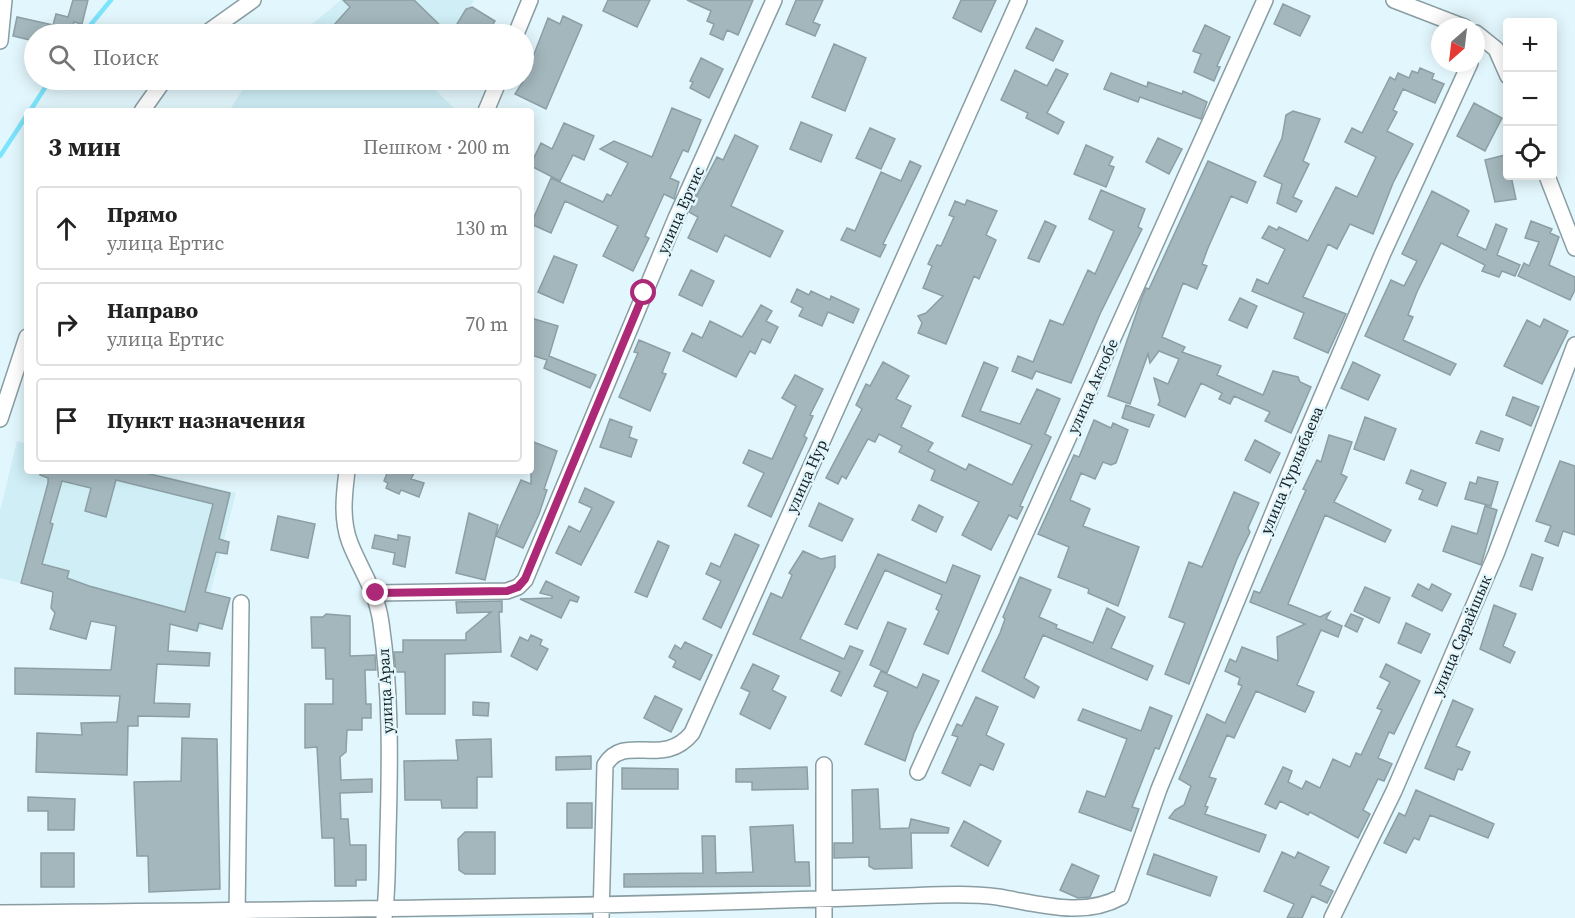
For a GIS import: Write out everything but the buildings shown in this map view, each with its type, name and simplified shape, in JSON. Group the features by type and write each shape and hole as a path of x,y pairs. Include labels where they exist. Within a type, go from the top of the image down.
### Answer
{"street":[{"path":"0,41 4,0"},
{"path":"219,24 253,0"},
{"path":"520,24 530,0"},
{"name":"улица Ертис","path":"376,593 507,591 518,587 525,579 676,218 774,0"},
{"name":"улица Нур","path":"602,912 604,765 618,752 631,749 659,752 677,747 692,733 1018,0"},
{"name":"улица Актобе","path":"918,772 1265,0"},
{"path":"1394,0 1441,18"},
{"path":"1485,43 1496,49 1506,72"},
{"name":"улица Турлыбаева","path":"0,914 602,912 910,896 995,897 1022,902 1045,915 1080,915 1102,911 1121,897 1159,789 1299,450 1383,253 1466,72"},
{"path":"144,108 157,90"},
{"path":"487,108 495,90"},
{"path":"1549,180 1575,248"},
{"name":"улица Сарайшык","path":"1332,918 1394,791 1496,555 1552,399 1575,345"},
{"path":"0,419 24,346"},
{"name":"улица Арал","path":"347,474 343,506 347,532 376,593 381,623 388,706 389,791 385,913"},
{"path":"237,914 241,603"},
{"path":"824,765 824,918"}],"shaded area":[{"path":"341,0 474,0 460,24 312,24"},
{"path":"243,90 435,90 454,108 231,108"},
{"path":"17,441 24,443 24,474 157,474 236,493 201,629 0,578 0,511"}],"waterway":[{"path":"91,24 111,0"},
{"path":"32,108 44,90"},
{"path":"0,156 24,120"}],"route":[{"path":"376,593 507,591 518,587 525,579 644,293"}]}
